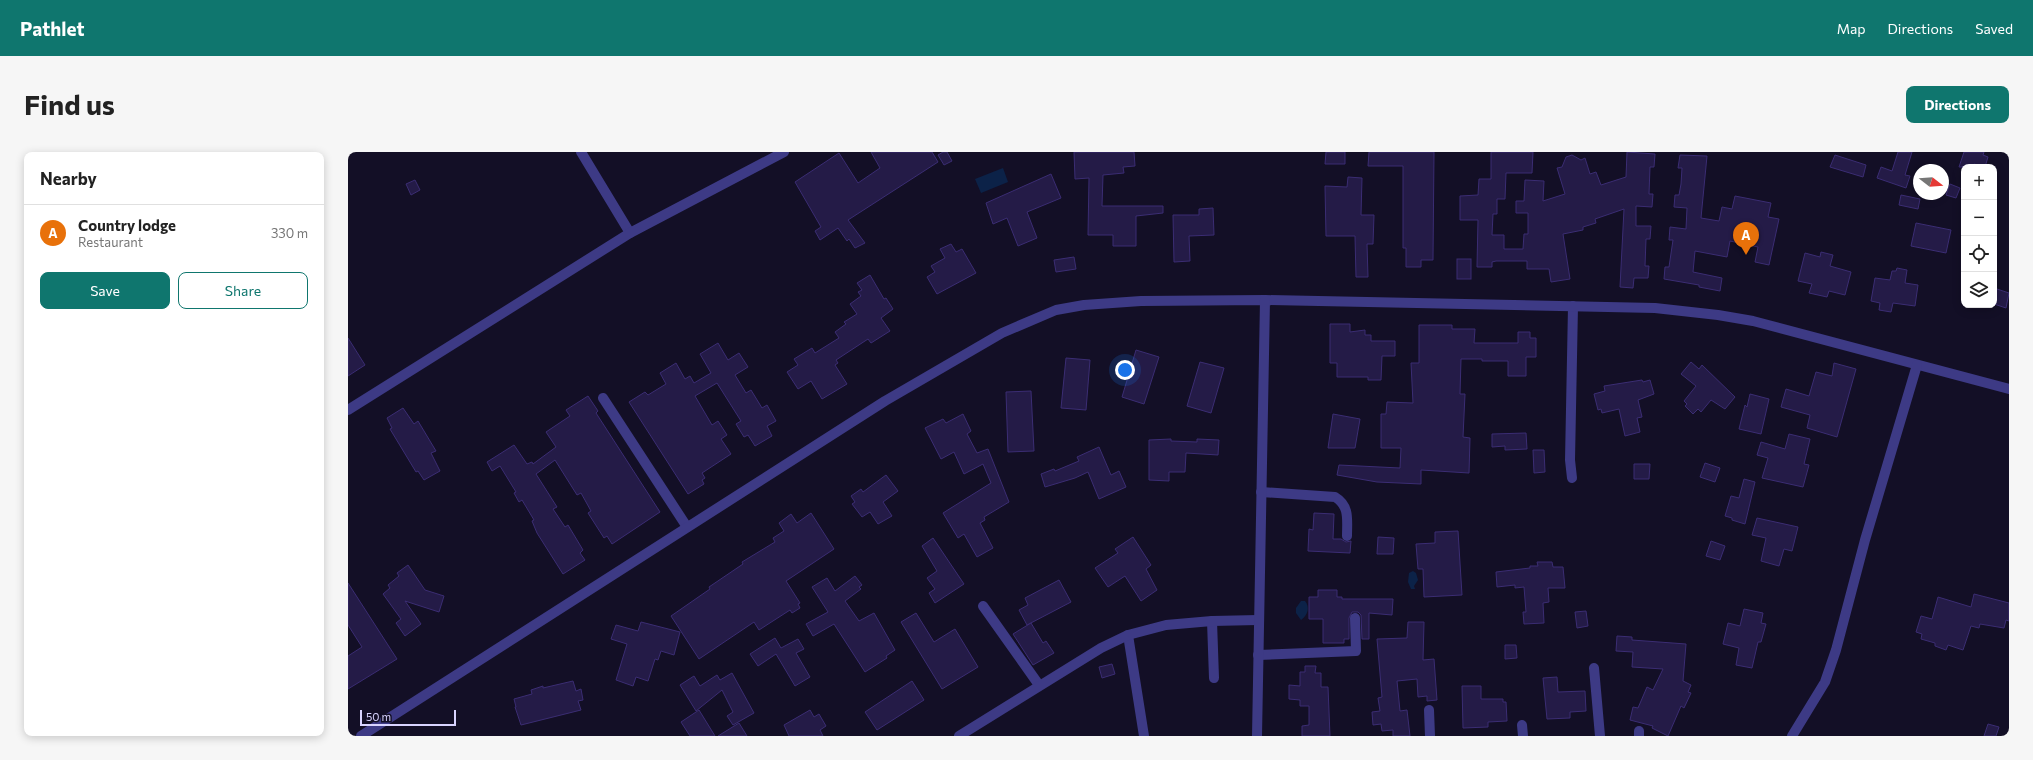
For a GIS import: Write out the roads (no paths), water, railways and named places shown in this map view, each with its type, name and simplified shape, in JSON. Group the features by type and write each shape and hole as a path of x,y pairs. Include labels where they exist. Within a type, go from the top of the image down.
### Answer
{"street":[{"path":"581,152 630,233"},
{"path":"348,410 630,233 784,152"},
{"path":"1257,736 1265,300"},
{"path":"361,736 884,401 1002,333 1056,310 1084,305 1141,301 1265,300 1654,308 1718,315 1782,328 2009,389"},
{"path":"1572,478 1570,460 1573,306"},
{"path":"1792,736 1825,682 1836,650 1865,540 1918,365"},
{"path":"603,398 687,527"},
{"path":"1261,492 1335,497 1343,502 1347,510 1347,536"},
{"path":"983,606 1040,685"},
{"path":"1258,656 1356,651 1354,618"},
{"path":"959,736 1101,648 1128,636 1166,625 1212,621 1258,620"},
{"path":"1212,621 1214,678"},
{"path":"1128,636 1144,736"},
{"path":"1594,668 1600,736"},
{"path":"1429,710 1430,736"},
{"path":"1522,725 1523,736"}],"water":[{"path":"1003,168 1008,182 981,193 975,179"},
{"path":"1413,571 1416,573 1418,580 1414,586 1415,589 1411,589 1408,582 1409,573"},
{"path":"1301,601 1305,601 1307,603 1308,611 1301,620 1296,613 1296,608"}],"place":[{"name":"Country lodge","path":"1746,255"}]}
